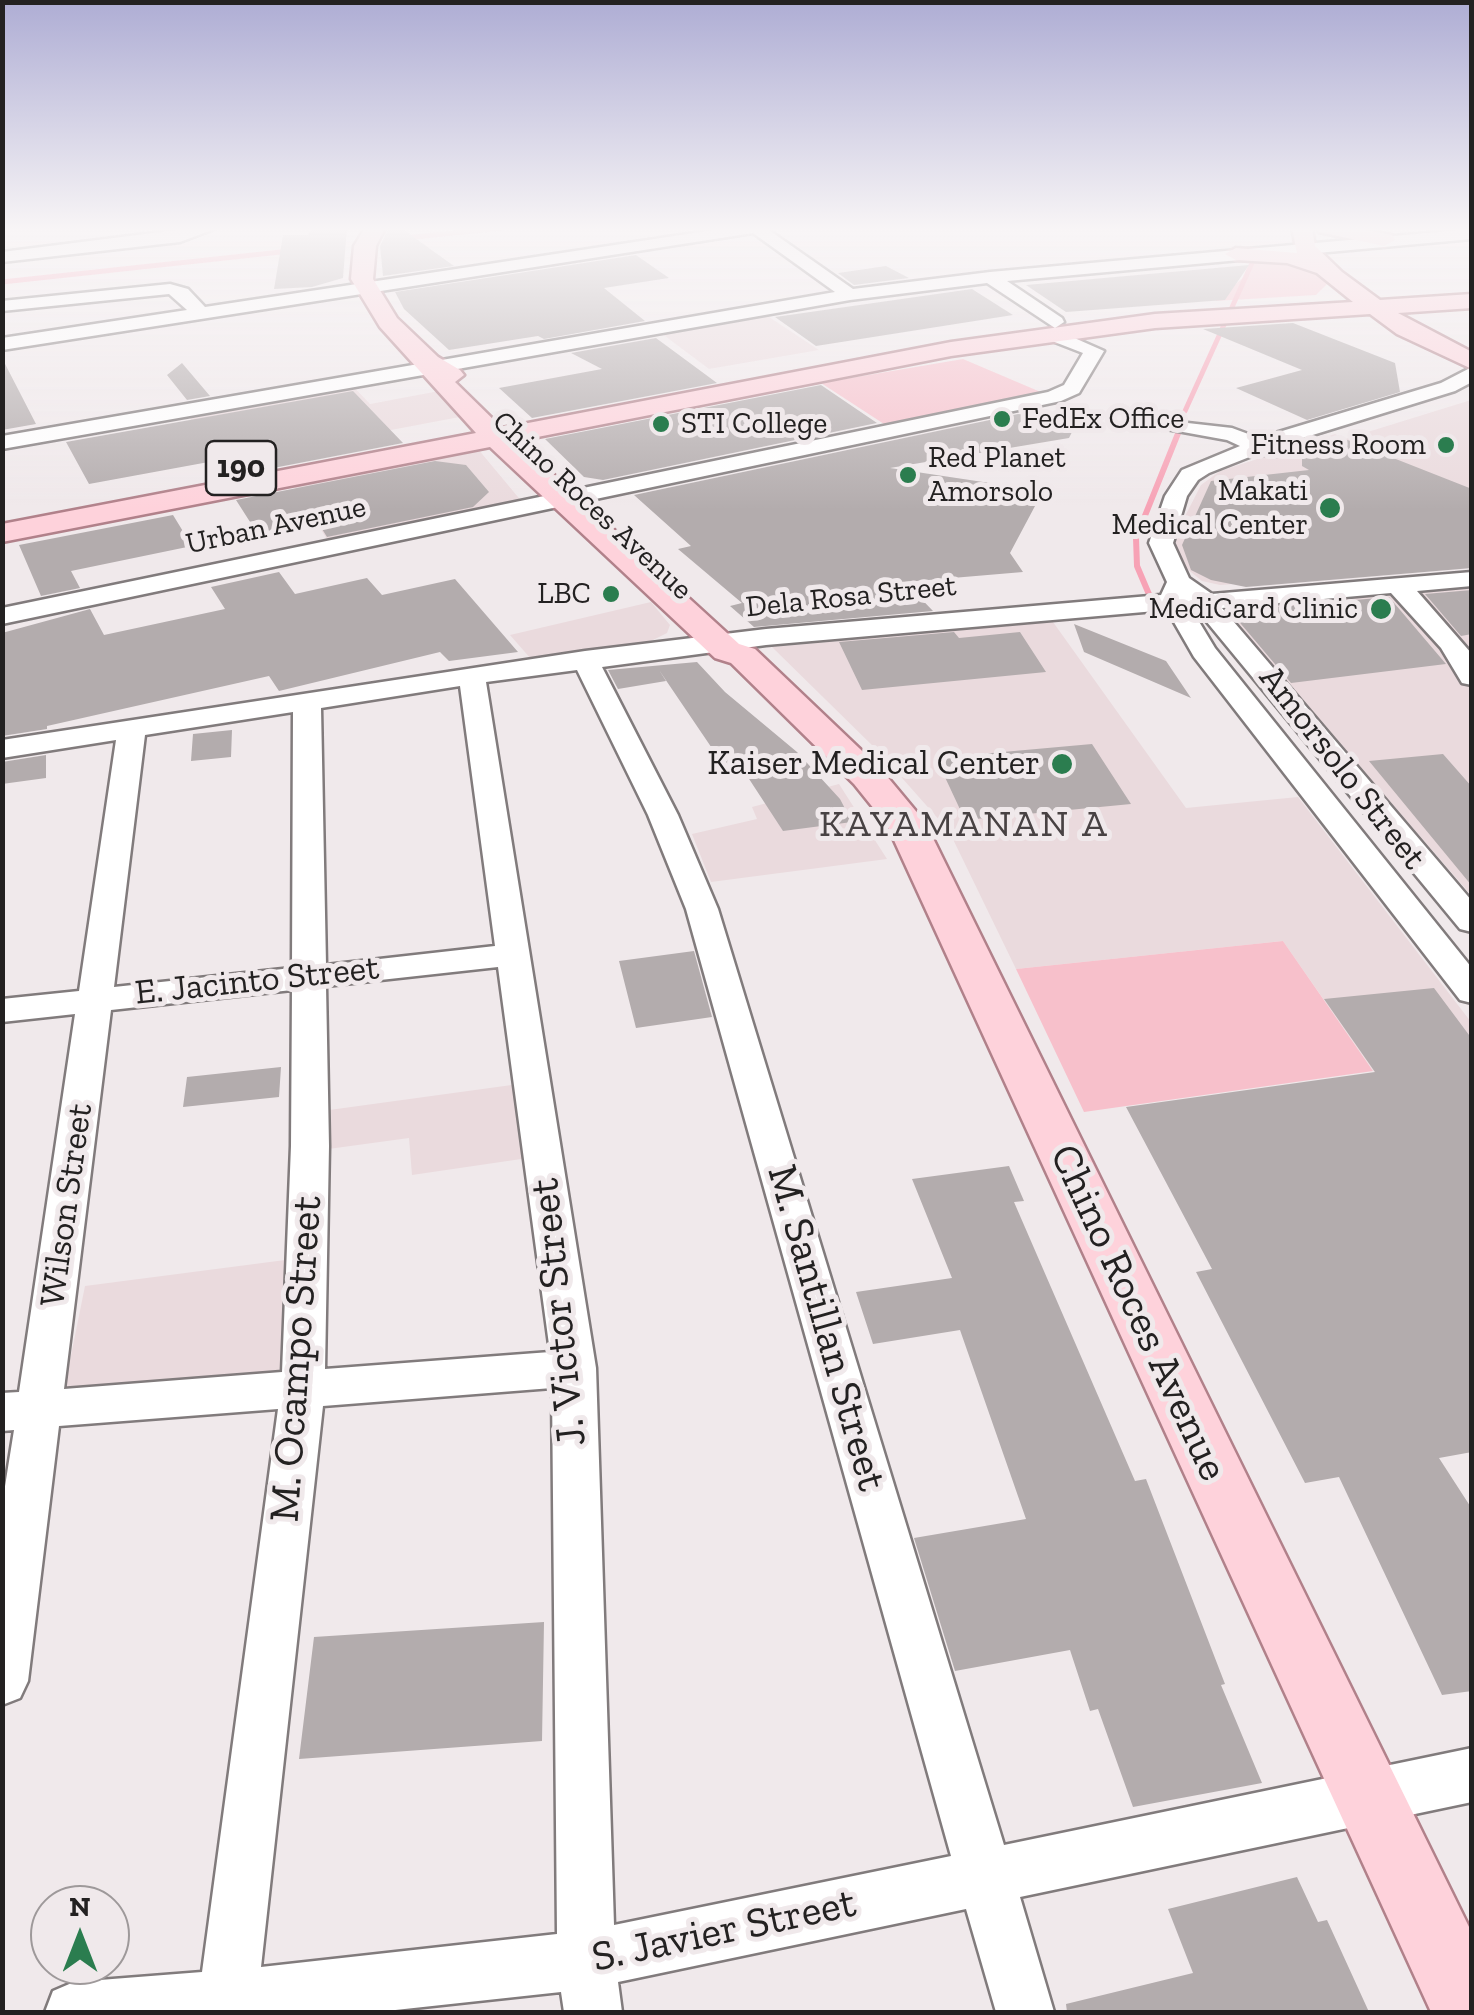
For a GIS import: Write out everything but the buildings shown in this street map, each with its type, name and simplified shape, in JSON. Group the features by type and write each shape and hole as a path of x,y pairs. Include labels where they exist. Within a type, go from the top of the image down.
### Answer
{"main road":[{"name":"Chino Roces Avenue","path":"388,322 867,776 906,822 1470,2012"},
{"name":"190","path":"2,515 1106,322"},
{"name":"190","path":"1055,328 1154,322"},
{"path":"1346,322 1472,342"},
{"path":"1416,322 1472,362"},
{"path":"1439,338 1443,322"},
{"name":"190","path":"2,533 496,427"}],"street":[{"path":"2,344 142,322"},
{"path":"2,443 688,322"},
{"path":"1048,322 1055,328"},
{"name":"Urban Avenue","path":"2,616 1054,397 1072,390 1094,351 1055,328"},
{"name":"Amorsolo Street","path":"1472,373 1448,387 1270,445 1182,488 1161,543 1186,594 1203,652 1472,992"},
{"name":"Amorsolo Street","path":"1270,445 1472,390"},
{"path":"1168,424 1232,434 1270,445"},
{"name":"Dela Rosa Street","path":"2,749 584,660 1131,604 1186,594 1472,568"},
{"name":"Dela Rosa Street","path":"1186,594 1398,586 1472,579"},
{"path":"1398,586 1452,644 1472,677"},
{"name":"Amorsolo Street","path":"1186,594 1472,922"},
{"name":"M. Santillan Street","path":"584,660 663,815 702,909 1026,2012"},
{"name":"J. Victor Street","path":"472,676 574,1368 590,1986"},
{"name":"M. Ocampo Street","path":"226,2006 303,1388 310,1146 307,702"},
{"name":"Wilson Street","path":"2,1681 21,1410 96,999 132,729"},
{"name":"E. Jacinto Street","path":"2,1011 512,955"},
{"path":"21,1410 574,1368"},
{"name":"S. Javier Street","path":"74,2012 590,1986 988,1876 1472,1775"}],"shaded area":[{"path":"725,322 777,322 819,350 709,369 661,333"},
{"path":"963,359 1043,393 884,424 821,383"},
{"path":"350,383 370,404 439,391 465,416 222,462 186,413"},
{"name":"Makati Medical Center","path":"1471,400 1471,567 1220,585 1202,581 1186,568 1174,544 1179,528 1201,485 1220,471 1335,434 1345,439"},
{"path":"478,449 523,503 330,544 294,486"},
{"path":"1471,587 1471,895 1221,607"},
{"path":"651,602 670,625 667,633 651,641 531,659 510,635"},
{"path":"1053,622 1186,808 1298,797 1471,1022 1471,1211 1283,941 1016,969 949,831 879,752 772,647"},
{"path":"839,784 887,859 711,882 692,834 757,819 752,807"},
{"path":"1283,941 1373,1071 1084,1112 1016,969"},
{"path":"519,1084 528,1158 412,1175 409,1138 321,1150 322,1111"},
{"path":"293,1259 291,1379 62,1400 85,1286"}],"waterway":[{"path":"1185,411 1225,322"},
{"path":"1151,599 1137,566 1136,538 1179,431"}],"place":[{"name":"FedEx Office","path":"1002,419"},
{"name":"STI College","path":"661,424"},
{"name":"Fitness Room","path":"1446,445"},
{"name":"Red Planet Amorsolo","path":"908,475"},
{"name":"Makati Medical Center","path":"1330,508"},
{"name":"LBC","path":"611,594"},
{"name":"MediCard Clinic","path":"1381,609"},
{"name":"Kaiser Medical Center","path":"1062,764"}],"district":[{"name":"KAYAMANAN A","path":"964,825"}]}
